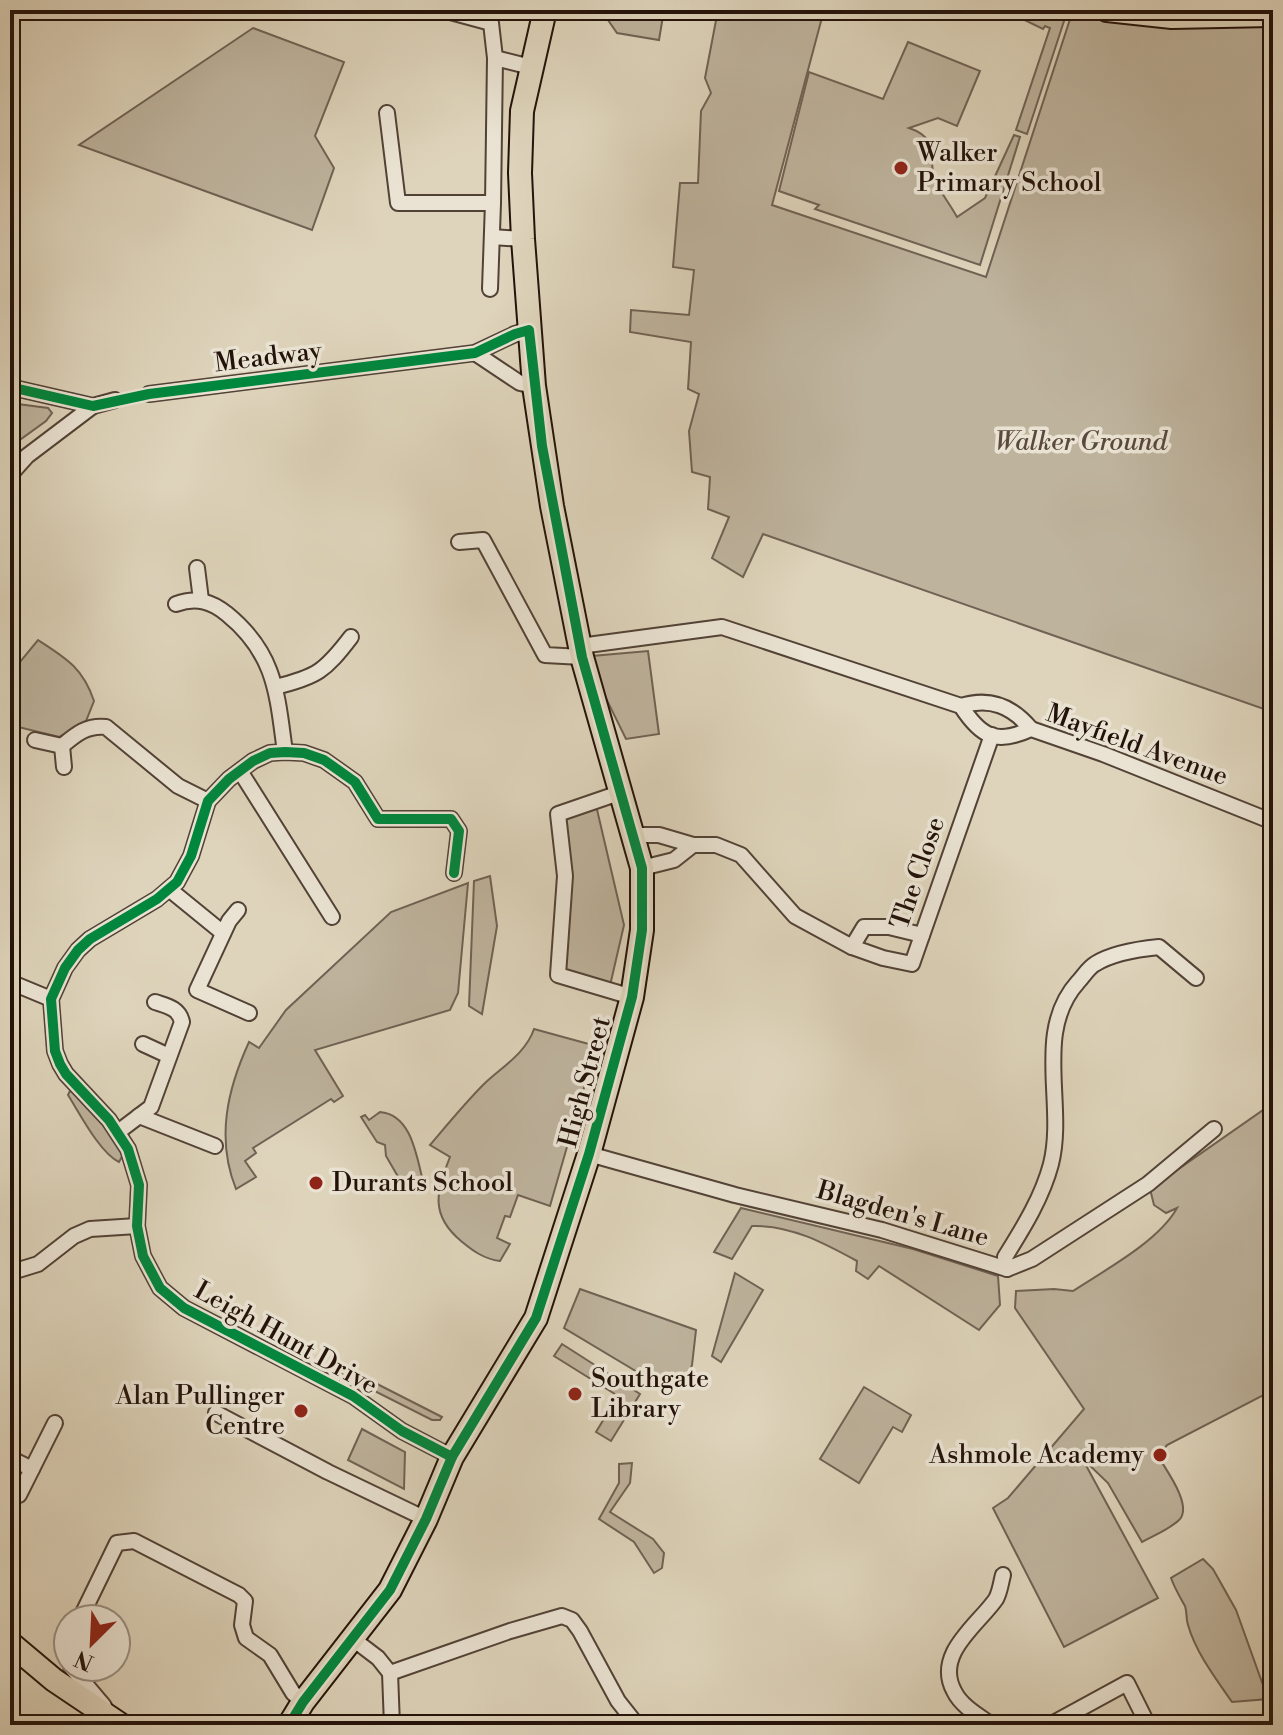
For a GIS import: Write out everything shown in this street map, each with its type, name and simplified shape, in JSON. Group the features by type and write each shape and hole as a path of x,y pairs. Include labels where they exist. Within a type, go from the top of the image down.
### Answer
{"main road":[{"name":"High Street","path":"289,1725 303,1702 390,1590 426,1519 452,1457 536,1318 589,1154 632,997 642,930 642,868 581,651 552,506 529,330 520,173 522,111 545,10"},
{"path":"1116,12 1172,17 1273,15"},
{"path":"10,1643 54,1680 117,1722"}],"street":[{"path":"443,10 491,23 495,58 490,289"},
{"path":"495,58 531,67"},
{"path":"387,113 398,203 493,203"},
{"path":"492,237 523,239"},
{"name":"Meadway","path":"149,394 475,353 529,330"},
{"path":"475,353 520,383 534,386"},
{"path":"10,387 93,406"},
{"path":"10,475 27,456 93,406 115,400"},
{"path":"459,542 483,540 545,655 722,627 961,706 975,702 996,704 1018,714 1031,729"},
{"path":"197,568 201,600"},
{"path":"176,604 201,600 217,606 261,649 275,687 285,752"},
{"path":"275,687 316,675 351,637"},
{"path":"961,706 975,727 992,735"},
{"path":"62,746 92,725 106,727 178,786 208,801"},
{"name":"Mayfield Avenue","path":"992,735 1010,739 1031,729 1103,754 1273,822"},
{"name":"The Close","path":"633,835 659,835 693,845 716,845 741,855 795,916 852,947 912,964 992,735"},
{"path":"35,740 62,746"},
{"path":"62,746 64,767"},
{"path":"10,982 51,999 65,968 78,950 90,939 157,899 177,882 191,856 208,801 240,771 270,753 304,753 340,770 355,782 378,819 451,819 459,831 454,873"},
{"path":"240,771 332,917"},
{"path":"622,792 558,814 565,876 558,975 632,997"},
{"path":"642,868 674,860 693,845"},
{"path":"169,889 223,933"},
{"path":"238,910 223,933 197,990 249,1013"},
{"path":"852,947 864,927 889,927 922,935"},
{"path":"1007,1269 1005,1257 1031,1216 1051,1163 1056,1109 1053,1035 1065,997 1094,964 1135,950 1159,947 1196,978"},
{"name":"Leigh Hunt Drive","path":"51,999 55,1051 60,1064 118,1132 134,1162 139,1185 137,1226 143,1256 160,1288 184,1308 353,1396 402,1431 452,1457"},
{"path":"118,1132 151,1107 182,1022 180,1014 174,1009 155,1002"},
{"path":"143,1044 169,1056"},
{"path":"139,1116 215,1146"},
{"name":"Blagden's Lane","path":"589,1154 735,1195 882,1230 1007,1269 1032,1259 1148,1184 1214,1129"},
{"path":"10,1277 12,1272 38,1264 74,1236 90,1229 137,1226"},
{"path":"216,1413 426,1519"},
{"path":"19,1495 55,1423"},
{"path":"10,1458 32,1469"},
{"path":"88,1603 117,1543 134,1541 239,1595 245,1601 242,1625 246,1638 270,1655 293,1693 303,1702"},
{"path":"992,1725 972,1711 953,1691 949,1667 956,1645 997,1597 1003,1575"},
{"path":"390,1673 562,1616 572,1620 580,1631 612,1691 637,1725"},
{"path":"353,1639 378,1658 390,1673 392,1725"},
{"path":"84,1683 117,1722"},
{"path":"1050,1725 1127,1683 1148,1725"}],"green space":[{"path":"609,10 664,10 659,40 617,33 608,20"},
{"name":"Walker Ground","path":"718,10 824,10 772,205 986,277 1073,10 1273,12 1273,723 1267,710 763,534 743,577 712,558 729,517 708,509 710,477 692,472 689,431 699,394 688,389 691,342 630,332 631,310 689,315 694,270 673,267 680,183 698,183 701,111 711,93 705,78"},
{"path":"1004,10 1067,12 1027,134 1016,130 1050,28 1045,26 1043,29"},
{"path":"253,28 344,62 315,136 334,168 312,230 79,145"},
{"path":"908,42 980,71 957,126 938,118 909,128 926,138 936,183 957,217 985,198 1014,135 1020,137 980,265 815,209 819,205 779,191 809,72 883,99"},
{"path":"10,403 48,408 52,413 46,421 10,447"},
{"path":"38,640 79,672 94,701 86,721 59,737 10,725 10,674"},
{"path":"648,651 659,734 626,739 598,682 592,656"},
{"path":"595,801 624,925 609,990 558,975 565,876 558,814"},
{"path":"490,876 497,926 482,1014 469,1006 474,881"},
{"path":"468,883 458,993 450,1010 315,1050 343,1096 334,1102 331,1099 253,1148 256,1153 245,1161 256,1177 236,1189 226,1152 227,1115 235,1078 249,1042 259,1048 286,1010 391,912"},
{"path":"534,1029 596,1046 550,1206 518,1195 510,1217 505,1216 497,1238 510,1244 500,1261 470,1248 444,1222 439,1192 450,1157 430,1145 477,1091 519,1052"},
{"path":"70,1091 77,1093 113,1136 124,1153 119,1162 91,1132 68,1095"},
{"name":"Ashmole Academy","path":"1273,1103 1273,1390 1167,1445 1158,1456 1180,1496 1183,1513 1172,1526 1142,1542 1108,1483 1082,1458 1158,1598 1064,1647 993,1508 1008,1498 1084,1409 1015,1308 1016,1291 1073,1291 1130,1254 1158,1232 1177,1208 1166,1213 1154,1205 1150,1189"},
{"path":"380,1112 391,1115 407,1131 425,1189 417,1188 410,1181 400,1180 386,1156 385,1145 377,1142 361,1117 365,1115 369,1120"},
{"path":"741,1208 913,1249 998,1276 1000,1305 979,1330 879,1266 868,1279 856,1271 857,1261 794,1232 766,1226 752,1226 732,1259 714,1252"},
{"path":"735,1273 763,1290 721,1362 712,1356"},
{"path":"580,1289 696,1330 692,1365 685,1384 669,1391 564,1328"},
{"path":"562,1344 640,1394 611,1441 596,1432 618,1396 554,1356"},
{"path":"332,1361 442,1417 432,1420 329,1368"},
{"path":"864,1387 911,1415 902,1432 893,1427 859,1483 820,1459"},
{"path":"362,1429 405,1452 404,1489 348,1460"},
{"path":"632,1463 630,1483 610,1512 653,1539 664,1553 662,1568 654,1573 634,1542 599,1519 619,1483 619,1464"},
{"path":"1203,1559 1213,1569 1236,1610 1268,1699 1232,1702 1196,1646 1185,1606 1171,1578"}],"cycle path":[{"path":"10,387 93,406 149,394 475,353 529,330 542,446 582,657 642,868 642,930 632,997 589,1154 536,1318 452,1457 426,1519 390,1590 303,1702 289,1725"},
{"path":"452,1457 402,1431 353,1396 184,1308 160,1288 143,1256 137,1226 139,1185 128,1149 109,1120 60,1064 55,1051 51,999 65,968 78,950 90,939 157,899 177,882 191,856 208,801 229,779 270,753 304,753 324,760 355,782 378,819 451,819 459,831 454,873"}],"place":[{"name":"Walker Primary School","path":"901,168"},
{"name":"Durants School","path":"316,1183"},
{"name":"Southgate Library","path":"575,1394"},
{"name":"Alan Pullinger Centre","path":"301,1411"},
{"name":"Ashmole Academy","path":"1160,1455"}]}
